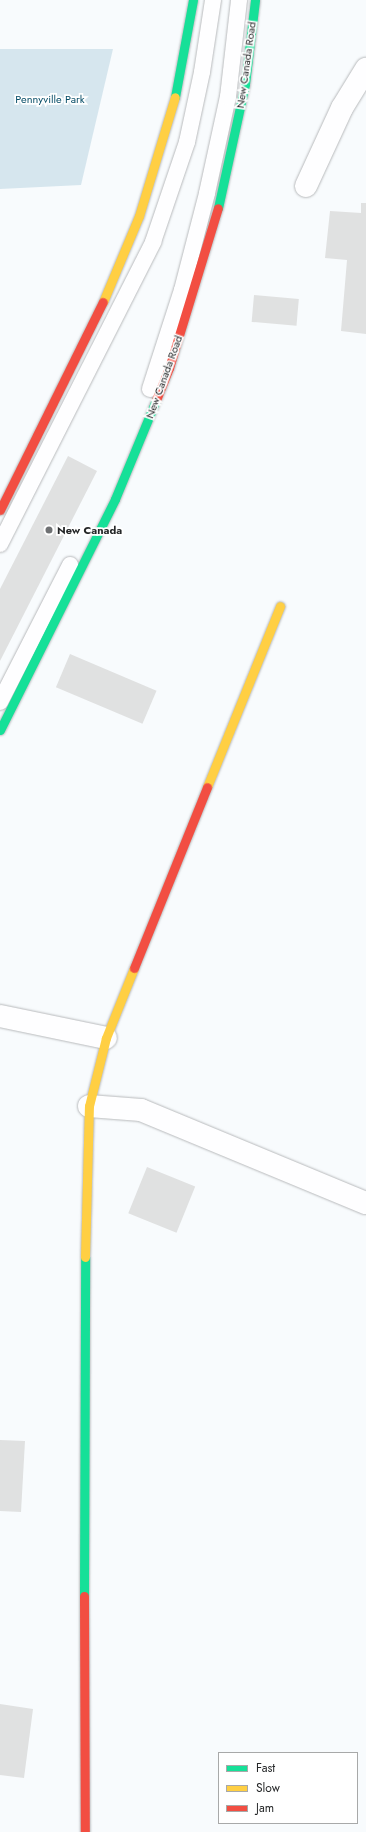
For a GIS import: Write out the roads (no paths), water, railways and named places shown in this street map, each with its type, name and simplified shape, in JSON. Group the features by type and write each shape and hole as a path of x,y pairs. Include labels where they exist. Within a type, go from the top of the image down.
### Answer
{"main road":[{"path":"0,510 110,289 140,216 172,111 193,0"},
{"name":"New Canada Road","path":"0,730 111,506 169,368 224,190 245,84 255,0"},
{"path":"85,1832 83,1330 89,1106 106,1038 280,606"}],"street":[{"path":"306,186 342,108 366,69"},
{"path":"0,1016 106,1038"},
{"path":"89,1106 141,1110 366,1203"}],"lane":[{"path":"0,544 153,242 187,142 202,72 213,0"},
{"name":"New Canada Road","path":"0,702 138,426 182,290 207,193 228,97 239,0"}],"place":[{"name":"New Canada","path":"49,530"}],"park label":[{"name":"Pennyville Park","path":"50,99"}]}
